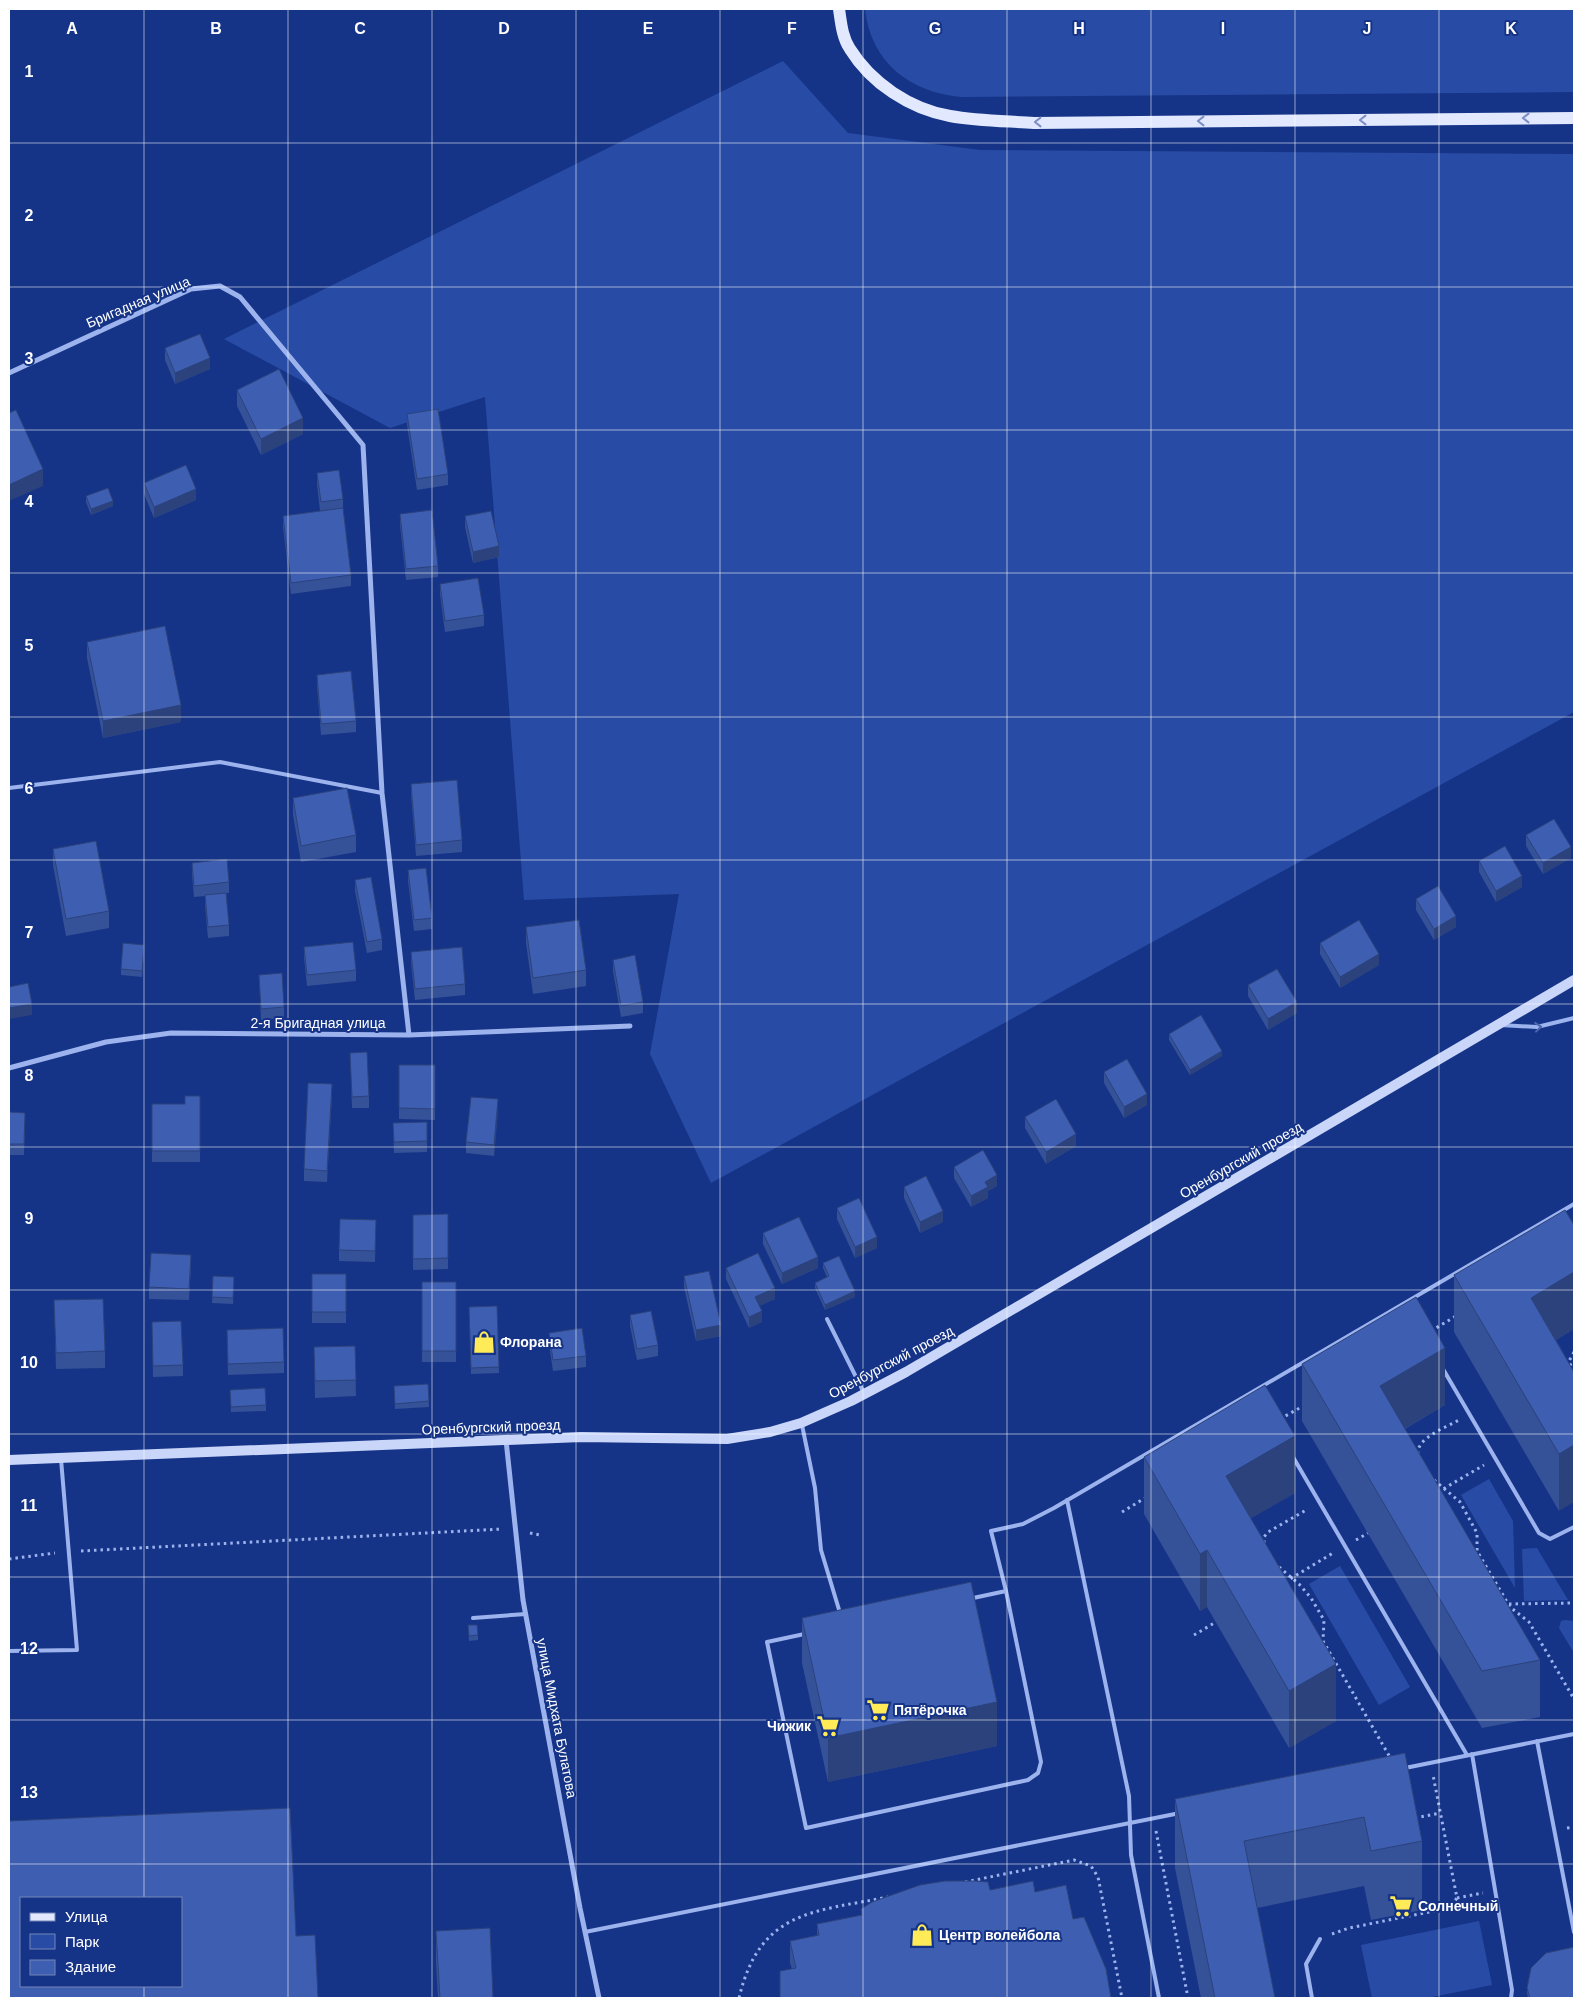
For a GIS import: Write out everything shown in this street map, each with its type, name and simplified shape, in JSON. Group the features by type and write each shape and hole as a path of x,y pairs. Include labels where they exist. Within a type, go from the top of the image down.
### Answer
{"main road":[{"path":"839,9 842,28 849,48 881,85 917,105 948,116 1034,123 1574,118"},
{"name":"Оренбургский проезд","path":"9,1460 61,1456 581,1437 727,1439 770,1432 801,1423 906,1372 1500,1026 1574,980"}],"street":[{"name":"Бригадная улица","path":"9,373 191,289 220,286 240,297 363,445 382,793"},
{"path":"382,793 409,1035"},
{"name":"2-я Бригадная улица","path":"9,1068 106,1042 171,1034 409,1035 630,1026"},
{"name":"улица Мидхата Булатова","path":"506,1440 526,1614 599,1998"}],"lane":[{"path":"9,788 220,762 382,793"},
{"path":"1500,1026 1537,1027 1574,1018"},
{"path":"1006,1591 767,1642 806,1828 1028,1780 1038,1773 1041,1762 1006,1591 991,1532 1023,1524 1067,1500 1574,1204"},
{"path":"1554,1216 1558,1224"},
{"path":"1405,1303 1424,1336"},
{"path":"827,1319 864,1394"},
{"path":"1439,1361 1542,1536 1556,1538 1574,1527"},
{"path":"1255,1391 1273,1423"},
{"path":"801,1423 815,1488 821,1550 844,1626"},
{"path":"1288,1449 1469,1755 1495,1890 1512,1990 1511,1998"},
{"path":"9,1651 77,1650 61,1456"},
{"path":"1067,1500 1129,1796 1131,1855 1159,1998"},
{"path":"473,1618 526,1614"},
{"path":"1397,1769 1574,1734"},
{"path":"1537,1741 1574,1932"},
{"path":"586,1932 1183,1812"},
{"path":"1312,1998 1306,1964 1320,1939"}],"path":[{"path":"1424,1336 1457,1316"},
{"path":"1574,1352 1568,1361 1574,1374"},
{"path":"1273,1423 1307,1404"},
{"path":"1418,1456 1418,1448 1422,1442 1470,1414"},
{"path":"1430,1497 1496,1458"},
{"path":"1431,1477 1460,1502 1476,1531 1477,1551 1508,1604 1527,1619 1574,1699"},
{"path":"1122,1512 1148,1497"},
{"path":"1265,1546 1264,1536 1268,1532 1320,1502"},
{"path":"9,1559 68,1551 496,1528 516,1531"},
{"path":"1277,1586 1368,1533"},
{"path":"1277,1565 1311,1598 1324,1620 1323,1641 1387,1750"},
{"path":"1508,1604 1574,1603"},
{"path":"1194,1635 1216,1622"},
{"path":"1430,1763 1457,1898"},
{"path":"1410,1818 1440,1813"},
{"path":"1154,1818 1188,1998"},
{"path":"958,1883 1074,1860 1091,1866 1098,1877 1122,1998"},
{"path":"1320,1939 1349,1928 1449,1908 1457,1898 1495,1890"},
{"path":"739,1998 749,1968 761,1946 787,1922 803,1914 890,1897"}],"green space":[{"path":"865,9 1574,9 1574,92 961,97 925,89 896,71 875,45"},
{"path":"783,61 848,133 980,150 1574,154 1574,712 711,1183 650,1054 679,894 524,900 485,397 390,428 224,339"},
{"path":"1489,1479 1513,1521 1515,1588 1461,1495"},
{"path":"1537,1548 1568,1600 1524,1601 1522,1549"},
{"path":"1340,1566 1410,1687 1379,1705 1309,1584"},
{"path":"1561,1621 1574,1621 1574,1653 1559,1628"},
{"path":"1479,1921 1492,1985 1427,1998 1372,1998 1361,1945"}],"building":[{"path":"200,334 210,358 175,373 165,348"},
{"path":"279,369 303,418 261,439 237,390"},
{"path":"438,409 448,474 417,479 407,414"},
{"path":"16,410 43,469 9,485 9,413"},
{"path":"186,465 196,489 154,507 144,483"},
{"path":"339,470 343,499 321,502 317,473"},
{"path":"108,488 113,501 91,509 86,496"},
{"path":"343,508 351,575 291,583 283,516"},
{"path":"432,510 438,566 406,569 400,514"},
{"path":"491,511 499,546 473,552 465,516"},
{"path":"478,578 484,615 445,621 440,584"},
{"path":"165,626 181,705 103,721 87,642"},
{"path":"351,671 356,721 321,724 317,675"},
{"path":"457,780 462,840 416,845 411,784"},
{"path":"347,788 356,835 301,846 293,798"},
{"path":"1554,819 1571,847 1543,863 1526,835"},
{"path":"96,841 109,911 66,919 53,849"},
{"path":"1505,846 1522,876 1496,891 1479,861"},
{"path":"227,859 229,882 194,886 192,863"},
{"path":"426,868 432,918 414,920 408,870"},
{"path":"371,877 382,939 367,942 355,880"},
{"path":"1438,886 1456,916 1434,929 1416,899"},
{"path":"226,893 229,925 208,927 205,895"},
{"path":"579,920 586,970 533,978 526,927"},
{"path":"1359,920 1379,954 1340,977 1320,943"},
{"path":"353,942 356,970 307,975 304,947"},
{"path":"123,943 144,945 142,971 121,969"},
{"path":"462,947 465,984 415,989 411,952"},
{"path":"635,955 643,1002 621,1006 613,960"},
{"path":"1277,969 1297,1002 1268,1019 1248,985"},
{"path":"282,973 284,1007 261,1009 259,975"},
{"path":"28,983 32,1004 9,1008 9,987"},
{"path":"1201,1015 1222,1051 1190,1070 1169,1034"},
{"path":"367,1052 369,1096 352,1097 350,1053"},
{"path":"1127,1059 1147,1094 1124,1107 1104,1072"},
{"path":"399,1065 435,1065 435,1109 399,1108"},
{"path":"308,1083 332,1084 327,1171 304,1169"},
{"path":"185,1096 200,1096 200,1151 152,1151 152,1104 185,1104"},
{"path":"471,1097 498,1099 494,1145 466,1142"},
{"path":"1056,1099 1076,1134 1046,1152 1025,1117"},
{"path":"9,1112 25,1113 24,1144 9,1144"},
{"path":"427,1122 427,1141 394,1142 393,1123"},
{"path":"983,1150 997,1175 985,1182 988,1187 971,1196 954,1167"},
{"path":"926,1176 943,1211 920,1222 904,1187"},
{"path":"859,1198 877,1237 855,1247 837,1208"},
{"path":"1565,1210 1574,1225 1574,1272 1531,1298 1574,1372 1574,1445 1559,1454 1454,1275"},
{"path":"448,1214 448,1258 413,1259 413,1215"},
{"path":"799,1217 818,1257 782,1273 763,1233"},
{"path":"340,1219 376,1220 375,1251 339,1250"},
{"path":"151,1253 191,1255 189,1289 149,1287"},
{"path":"758,1253 775,1288 755,1297 762,1311 749,1317 726,1268"},
{"path":"839,1256 855,1291 825,1305 815,1283 829,1276 823,1263"},
{"path":"709,1271 721,1325 696,1330 684,1276"},
{"path":"312,1274 346,1274 346,1312 312,1312"},
{"path":"213,1276 234,1277 233,1298 212,1297"},
{"path":"422,1282 456,1282 456,1351 422,1351"},
{"path":"1416,1297 1445,1348 1380,1386 1540,1660 1482,1671 1302,1364"},
{"path":"103,1299 105,1351 56,1353 54,1300"},
{"name":"Флорана","path":"497,1306 499,1367 471,1368 469,1307"},
{"path":"651,1311 658,1345 637,1349 630,1315"},
{"path":"181,1321 183,1365 153,1366 152,1322"},
{"path":"283,1328 284,1362 228,1364 227,1330"},
{"path":"582,1328 586,1356 553,1360 549,1333"},
{"path":"355,1346 356,1380 315,1381 314,1347"},
{"path":"428,1384 429,1401 395,1404 394,1386"},
{"path":"1265,1385 1295,1436 1226,1476 1336,1664 1289,1691 1207,1550 1200,1554 1144,1457"},
{"path":"265,1388 266,1405 231,1407 230,1390"},
{"path":"971,1582 997,1702 828,1738 802,1618"},
{"path":"468,1625 477,1625 478,1635 469,1636"},
{"path":"1405,1753 1422,1841 1371,1851 1364,1817 1244,1841 1275,1998 1215,1998 1175,1799"},
{"path":"290,1808 296,1936 315,1935 318,1998 9,1998 9,1821"},
{"path":"945,1881 988,1882 990,1890 1033,1881 1035,1892 1066,1885 1073,1919 1084,1917 1106,1969 1111,1998 780,1998 780,1971 796,1968 790,1941 819,1935 817,1924 862,1915 861,1909 872,1902 920,1885"},
{"path":"490,1928 493,1998 440,1998 436,1931"},
{"path":"1574,1947 1574,1998 1530,1998 1527,1988 1531,1968 1546,1953"}],"place":[{"name":"Флорана","path":"484,1342"},
{"name":"Пятёрочка","path":"878,1710"},
{"name":"Чижик","path":"828,1726"},
{"name":"Солнечный","path":"1401,1906"},
{"name":"Центр волейбола","path":"922,1935"}]}
